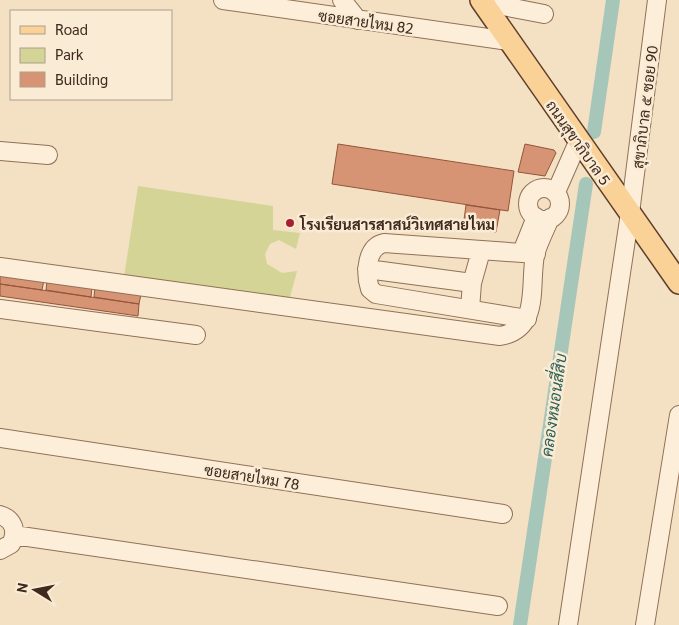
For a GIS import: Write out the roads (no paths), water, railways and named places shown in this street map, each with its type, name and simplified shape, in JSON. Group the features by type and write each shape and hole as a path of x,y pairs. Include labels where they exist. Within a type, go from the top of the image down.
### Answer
{"main road":[{"name":"ถนนสุขาภิบาล 5","path":"481,1 679,283"}],"street":[{"name":"ซอยสายไหม 82","path":"223,0 509,41"},
{"path":"342,0 358,20"},
{"name":"สุขาภิบาล ๕ ซอย 90","path":"568,625 630,213 657,0"},
{"path":"481,1 544,14"},
{"path":"556,192 581,145"},
{"path":"0,151 48,156"},
{"path":"0,267 500,336 511,334 520,328 527,319 533,290 529,253 543,218 560,207 559,197 556,192 546,188 536,190 532,194 530,208 543,218"},
{"path":"527,319 376,294 370,289 367,269 372,250 377,245 384,243 529,253"},
{"path":"470,309 472,282 481,251"},
{"path":"367,269 472,282"},
{"path":"0,309 196,335"},
{"path":"645,625 679,415"},
{"name":"ซอยสายไหม 78","path":"0,438 503,514"},
{"path":"0,515 11,521 14,526 11,544 0,550"},
{"path":"14,535 498,606"}],"waterway":[{"name":"คลองหมอนสี่สิบ","path":"594,132 613,0"},
{"name":"คลองหมอนสี่สิบ","path":"520,625 586,184"}],"place":[{"name":"โรงเรียนสารสาสน์วิเทศสายไหม","path":"290,223"}]}
